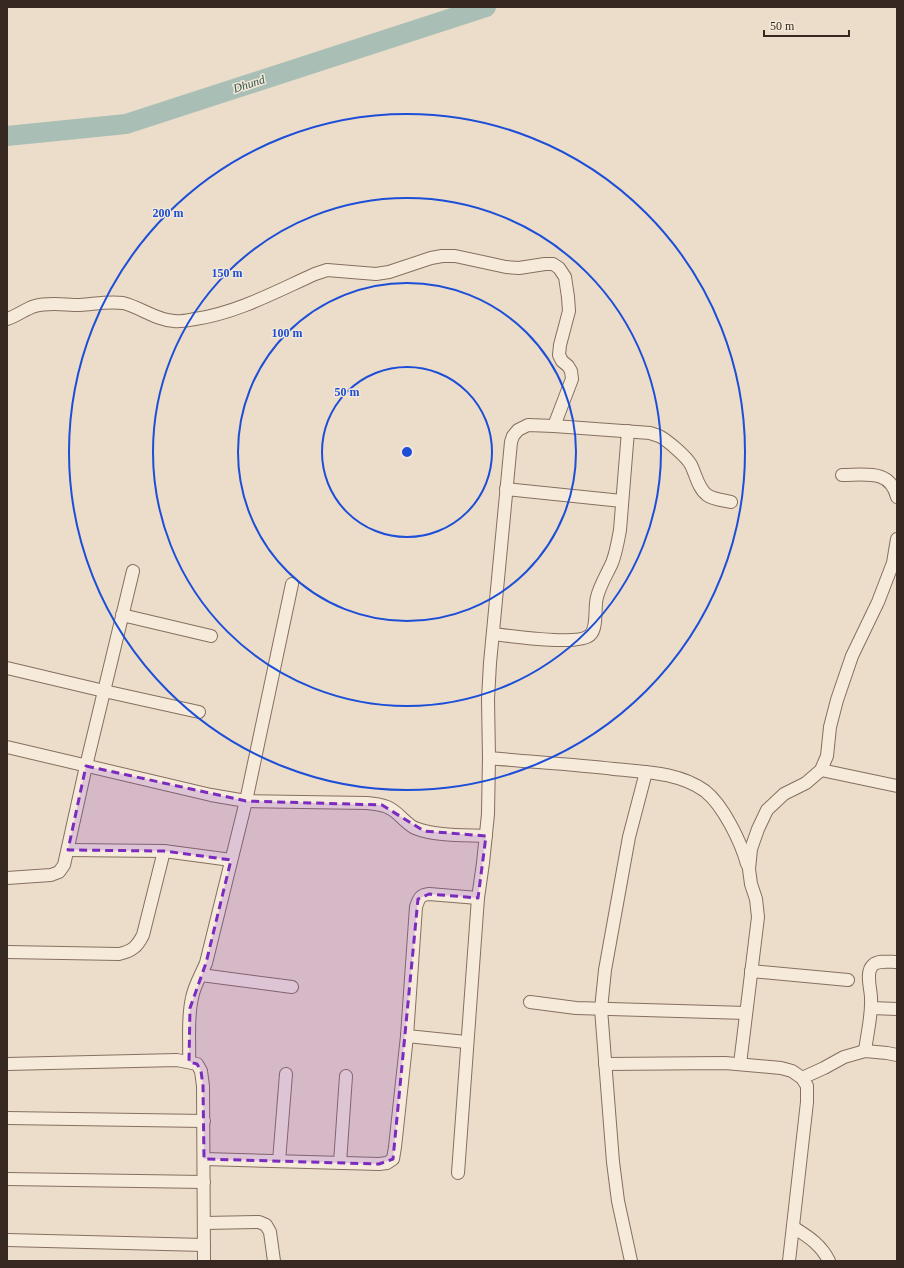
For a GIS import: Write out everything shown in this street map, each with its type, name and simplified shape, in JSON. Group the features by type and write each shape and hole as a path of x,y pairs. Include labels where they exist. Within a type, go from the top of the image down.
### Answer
{"street":[{"path":"7,319 36,306 48,304 113,302 125,304 163,319 185,321 227,312 327,270 376,274 389,272 431,258 442,256 455,256 506,267 519,268 553,264 559,268 565,278 569,311 560,344 559,355 562,361 572,371 572,379 554,426"},
{"path":"458,1172 466,1042 478,898 488,814 488,699 490,663 506,489 513,436 518,430 528,425 650,433 660,436 685,456 699,485 708,496 731,502"},
{"path":"493,634 567,641 581,640 590,635 595,627 597,597 613,562 620,530 628,432"},
{"path":"842,476 883,477 890,482 895,489 897,497"},
{"path":"506,489 622,501"},
{"path":"749,869 751,849 767,810 784,794 806,783 821,770 827,756 830,727 837,700 852,656 878,602 893,563 897,539"},
{"path":"7,878 51,875 59,872 64,865 86,766 133,571"},
{"path":"189,1062 190,1008 192,998 206,963 246,801 292,584"},
{"path":"122,615 211,636"},
{"path":"7,668 199,712"},
{"path":"7,747 211,795 246,801 360,803 382,805 391,809 414,828 424,831 486,836"},
{"path":"489,758 573,764 646,772 683,779 705,791 721,808 743,849 756,899 758,916 740,1064"},
{"path":"821,770 897,786"},
{"path":"631,1261 618,1201 613,1162 601,1009 605,970 629,837 646,772"},
{"path":"68,850 164,851 231,860"},
{"path":"7,952 120,954 128,952 138,945 143,935 164,851"},
{"path":"204,1159 379,1164 387,1163 393,1159 407,1036 416,907 418,898 422,895 429,894 478,898"},
{"path":"864,1051 871,1000 869,973 871,966 875,963 897,962"},
{"path":"751,971 848,980"},
{"path":"201,975 292,987"},
{"path":"530,1002 576,1008 746,1013"},
{"path":"870,1008 897,1009"},
{"path":"407,1036 466,1042"},
{"path":"802,1078 844,1057 864,1051 897,1055"},
{"path":"7,1064 177,1060 197,1064 201,1071 204,1086 204,1261"},
{"path":"605,1064 740,1064 780,1068 792,1071 802,1078 807,1086 807,1102 789,1261"},
{"path":"279,1161 286,1074"},
{"path":"340,1163 346,1076"},
{"path":"7,1118 204,1121"},
{"path":"7,1179 204,1182"},
{"path":"204,1223 259,1222 266,1225 270,1232 274,1261"},
{"path":"793,1227 819,1246 829,1261"},
{"path":"7,1240 204,1245"}],"highlighted area":[{"path":"86,766 246,801 382,805 424,831 486,836 478,898 429,894 418,899 393,1159 379,1164 204,1159 203,1086 201,1071 197,1064 189,1062 190,1008 206,963 231,860 164,851 68,850"}],"waterway":[{"name":"Dhund","path":"7,136 126,124 486,7"}]}
